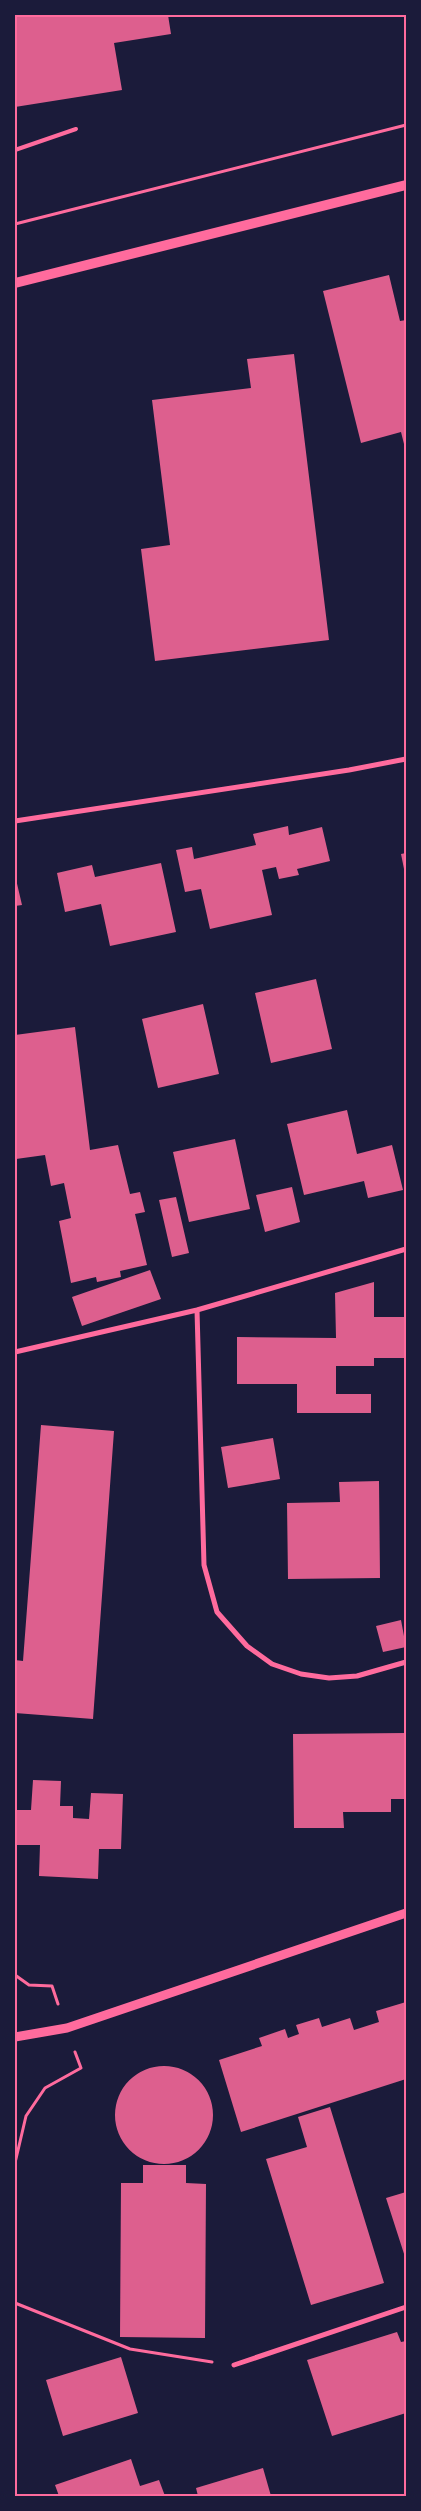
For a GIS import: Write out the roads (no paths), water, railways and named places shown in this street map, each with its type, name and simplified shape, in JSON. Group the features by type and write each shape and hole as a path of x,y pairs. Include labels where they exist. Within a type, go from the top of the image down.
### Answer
{"main road":[{"path":"15,283 406,185"}],"street":[{"path":"15,821 349,770 406,759"},
{"path":"15,1352 197,1310 406,1249"},
{"path":"197,1310 204,1565 217,1612 247,1646 272,1664 301,1674 329,1678 357,1676 406,1662"},
{"path":"15,2037 66,2028 406,1913"},
{"path":"234,2365 406,2307"}],"lane":[{"path":"15,150 76,128"}]}
